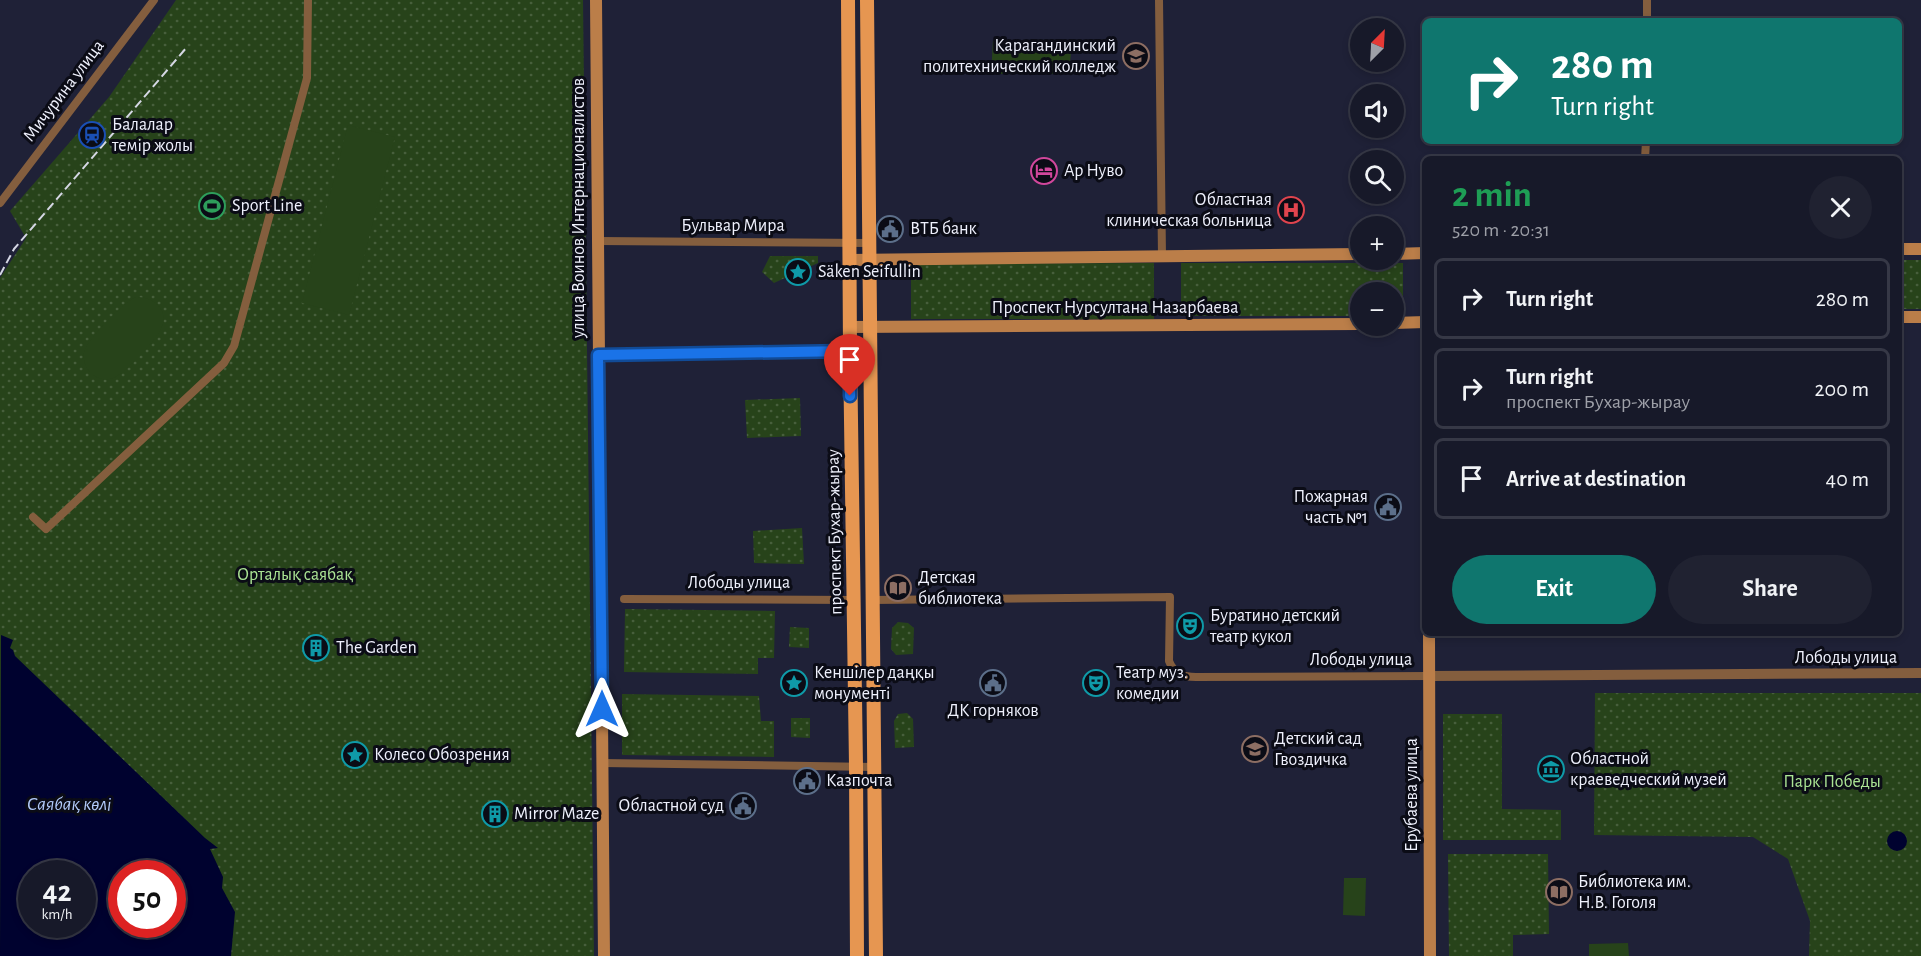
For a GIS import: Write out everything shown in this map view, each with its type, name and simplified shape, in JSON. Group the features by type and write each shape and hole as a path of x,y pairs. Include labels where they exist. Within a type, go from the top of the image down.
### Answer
{"main road":[{"name":"улица Воинов Интернационалистов","path":"596,0 604,956"},
{"name":"проспект Бухар-жырау","path":"848,0 857,956"},
{"name":"проспект Бухар-жырау","path":"867,0 876,956"},
{"path":"1902,249 1921,249"},
{"path":"1404,254 1422,253"},
{"path":"850,260 1350,254"},
{"path":"1902,317 1921,317"},
{"path":"1404,323 1422,322"},
{"name":"Проспект Нурсултана Назарбаева","path":"850,327 1350,324"},
{"name":"Ерубаева улица","path":"1429,636 1430,956"}],"street":[{"name":"Мичурина улица","path":"0,203 154,0"},
{"path":"33,517 46,529 224,363 234,346 308,78 308,0"},
{"path":"1159,0 1162,256"},
{"path":"1647,0 1647,18"},
{"name":"Бульвар Мира","path":"598,241 869,243"},
{"path":"598,355 850,351"},
{"name":"Лободы улица","path":"872,600 1170,597 1168,661 1171,667 1181,675 1196,677 1921,673"},
{"name":"Лободы улица","path":"624,599 854,600"},
{"path":"602,763 875,766"}],"green space":[{"name":"Орталық саябақ","path":"176,0 583,0 594,956 0,956 0,278 26,238 10,211 109,97"},
{"path":"993,41 1072,41 1069,74 991,74"},
{"path":"348,125 395,137 349,315 302,303"},
{"path":"770,256 818,256 818,263 807,268 804,263 795,261 787,266 787,277 774,283 762,272"},
{"path":"1902,260 1921,260 1921,309 1902,309"},
{"path":"1154,263 1154,319 911,319 911,264"},
{"path":"1181,263 1350,263 1350,270 1403,270 1403,282 1350,282 1350,316 1181,316"},
{"path":"136,297 149,299 159,306 163,316 161,329 140,356 125,370 113,378 97,377 85,365 86,347 106,322"},
{"path":"800,398 801,436 747,438 745,400"},
{"path":"802,528 804,564 754,563 753,531"},
{"path":"625,609 775,611 774,658 758,658 758,674 624,672"},
{"path":"898,622 908,623 914,628 913,654 896,655 891,649 892,628"},
{"path":"790,627 809,628 809,648 789,647"},
{"name":"Парк Победы","path":"1595,693 1921,693 1921,956 1809,956 1810,921 1788,859 1753,837 1594,835"},
{"path":"622,694 759,696 761,721 774,721 774,757 622,755"},
{"path":"907,713 913,719 914,747 895,748 894,721 898,714"},
{"path":"1443,714 1502,714 1502,809 1561,810 1561,840 1443,840"},
{"path":"791,718 810,718 810,738 791,737"},
{"path":"1448,854 1548,854 1549,934 1513,935 1513,956 1449,956"},
{"path":"1344,878 1366,878 1365,916 1343,915"},
{"path":"1628,943 1629,956 1589,956 1589,944"}],"water":[{"name":"Саябақ көлі","path":"1,635 13,640 10,648 15,656 218,848 210,849 223,877 222,888 235,912 231,956 0,956"},
{"path":"1893,831 1901,831 1907,837 1907,845 1901,851 1893,851 1887,845 1887,837"}],"railway":[{"path":"0,275 14,249 187,47"}],"place":[{"name":"Карагандинский политехнический колледж","path":"1136,56"},
{"name":"Балалар темір жолы","path":"92,135"},
{"name":"Ар Нуво","path":"1044,171"},
{"name":"Sport Line","path":"212,206"},
{"name":"Областная клиническая больница","path":"1291,210"},
{"name":"ВТБ банк","path":"890,229"},
{"name":"Säken Seifullin","path":"798,272"},
{"name":"Пожарная часть №1","path":"1388,507"},
{"name":"Детская библиотека","path":"898,588"},
{"name":"Буратино детский театр кукол","path":"1190,626"},
{"name":"The Garden","path":"316,648"},
{"name":"Кеншілер даңқы монументі","path":"794,683"},
{"name":"ДК горняков","path":"993,683"},
{"name":"Театр муз. комедии","path":"1096,683"},
{"name":"Детский сад Гвоздичка","path":"1255,749"},
{"name":"Колесо Обозрения","path":"355,755"},
{"name":"Областной краеведческий музей","path":"1551,769"},
{"name":"Казпочта","path":"807,781"},
{"name":"Областной суд","path":"743,806"},
{"name":"Mirror Maze","path":"495,814"},
{"name":"Библиотека им. Н.В. Гоголя","path":"1559,892"}],"route":[{"path":"602,709 598,355 850,351 850,396"}]}
